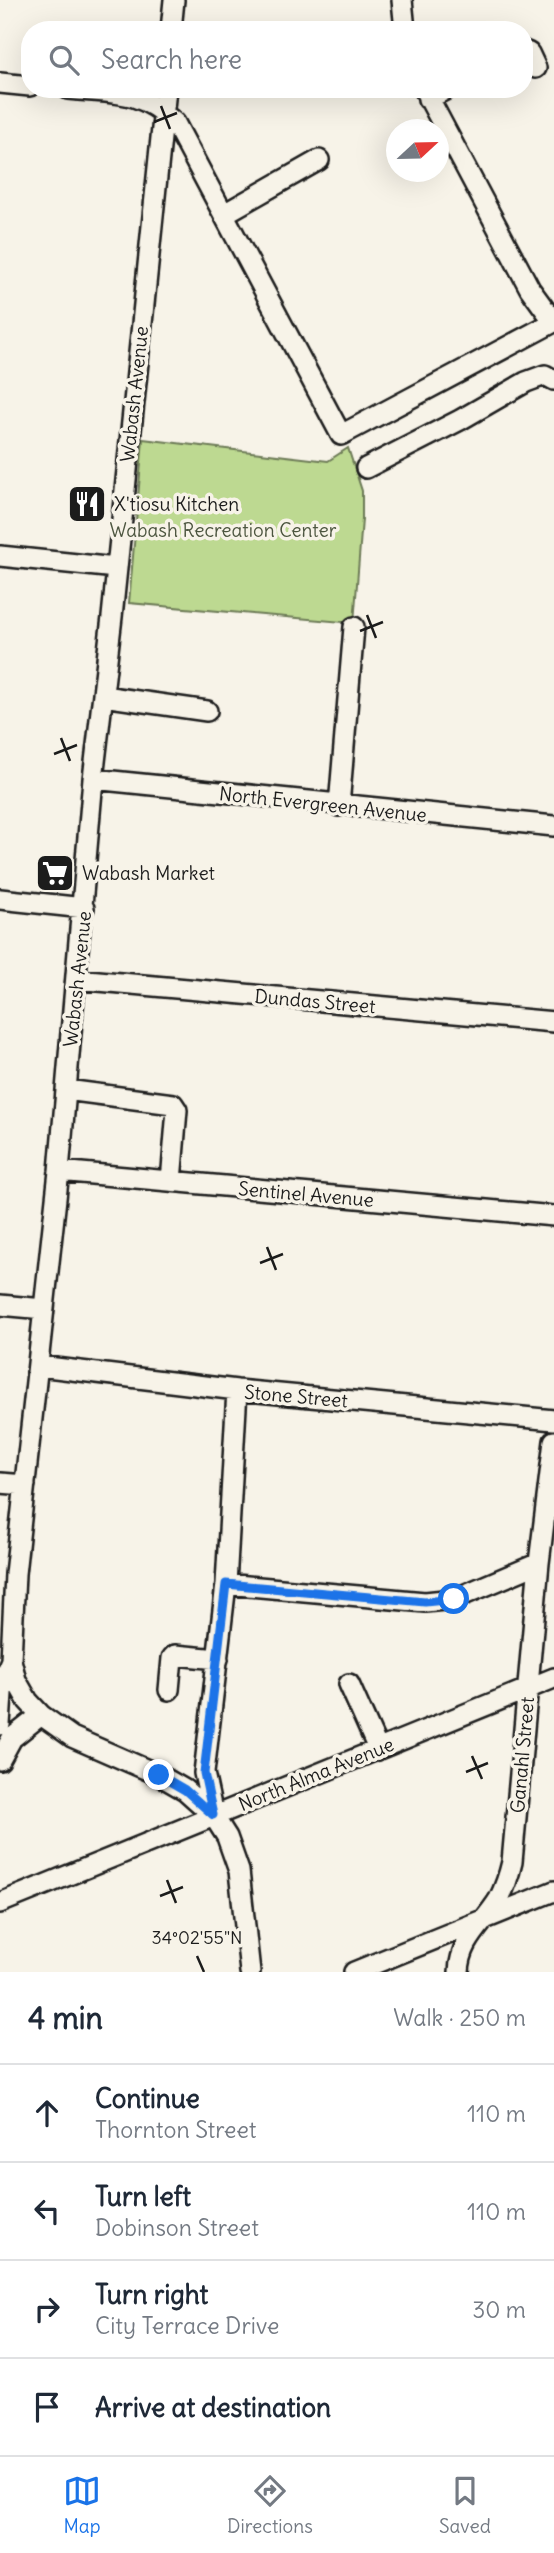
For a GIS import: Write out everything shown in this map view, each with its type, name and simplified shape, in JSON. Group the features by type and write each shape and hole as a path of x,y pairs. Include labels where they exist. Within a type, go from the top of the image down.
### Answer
{"street":[{"path":"172,21 174,0"},
{"path":"402,0 404,21"},
{"path":"533,62 536,68"},
{"path":"0,83 21,85"},
{"path":"139,98 164,112 175,123 341,435 554,322 530,289 428,98"},
{"name":"Wabash Avenue","path":"165,98 93,779 84,908 59,1171 15,1574 11,1660 16,1680 28,1701 41,1716 72,1737 159,1775 185,1790 213,1815"},
{"path":"224,214 319,160"},
{"path":"366,468 460,420 526,382 545,375 554,380"},
{"path":"0,556 116,568"},
{"path":"339,806 354,626"},
{"path":"103,696 207,711"},
{"name":"North Evergreen Avenue","path":"93,779 554,826"},
{"path":"0,899 84,908"},
{"name":"Dundas Street","path":"76,979 554,1022"},
{"path":"66,1090 173,1104 177,1110 172,1181"},
{"name":"Sentinel Avenue","path":"59,1171 554,1216"},
{"path":"0,1305 44,1309"},
{"name":"Stone Street","path":"38,1366 237,1390 554,1420"},
{"path":"237,1390 226,1584 204,1773 213,1815 231,1845 239,1871 250,1972"},
{"name":"Ganahl Street","path":"459,1972 463,1950 504,1889 512,1861 539,1563 554,1441"},
{"path":"0,1483 25,1486"},
{"path":"226,1584 425,1602 454,1599 539,1563"},
{"path":"169,1690 172,1658 175,1655 218,1659"},
{"name":"Wabash Avenue","path":"0,1725 3,1678 11,1660"},
{"name":"North Alma Avenue","path":"0,1903 554,1678"},
{"path":"349,1684 378,1749"},
{"path":"0,1760 12,1738 41,1716"},
{"path":"354,1972 554,1891"}],"green space":[{"name":"Wabash Recreation Center","path":"143,439 328,461 348,448 362,491 354,623 129,603"}],"place":[{"name":"X'tiosu Kitchen","path":"87,504"},
{"name":"Wabash Market","path":"55,873"}],"route":[{"path":"159,1775 185,1790 213,1815 204,1773 226,1584 425,1602 454,1599"}]}
